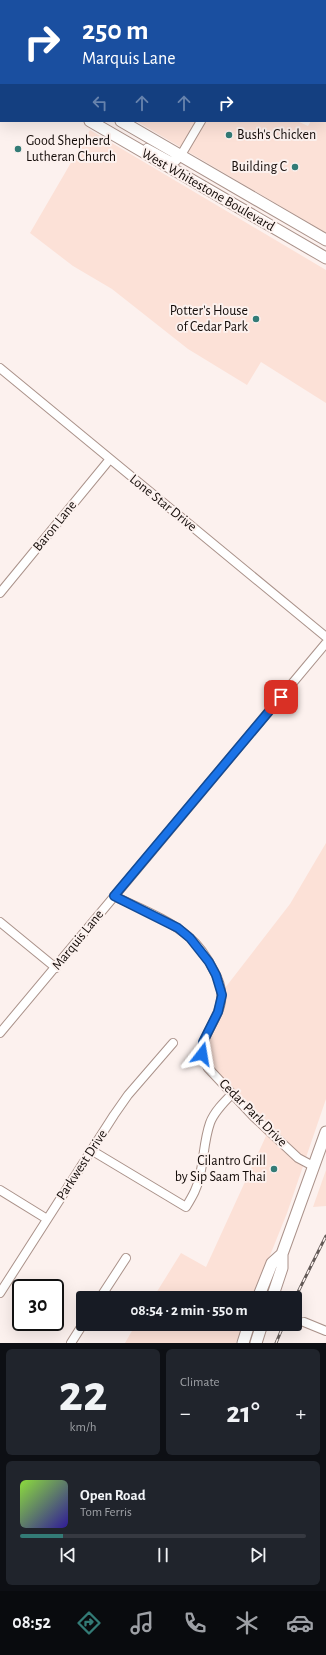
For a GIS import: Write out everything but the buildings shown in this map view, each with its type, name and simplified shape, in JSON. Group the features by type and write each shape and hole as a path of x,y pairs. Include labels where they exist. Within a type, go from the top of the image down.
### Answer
{"main road":[{"name":"West Whitestone Boulevard","path":"92,122 326,258"},
{"name":"West Whitestone Boulevard","path":"124,122 326,240"},
{"path":"212,193 214,188 222,187 247,201 268,205"},
{"path":"274,1291 282,1268 282,1254 326,1132"},
{"path":"261,1291 272,1263 282,1254"},
{"path":"243,1343 247,1331"},
{"path":"256,1343 260,1331"}],"street":[{"path":"120,138 129,138 169,160 176,161 200,122"},
{"name":"Lone Star Drive","path":"0,368 326,637"},
{"name":"Baron Lane","path":"0,593 110,459"},
{"name":"Marquis Lane","path":"0,1033 56,968 114,896 326,643"},
{"name":"Cedar Park Drive","path":"114,896 178,928 190,938 209,962 216,975 222,995 218,1012 203,1042 202,1054 204,1062 253,1116 298,1158 313,1166"},
{"path":"0,922 56,968"},
{"name":"Parkwest Drive","path":"1,1289 128,1095 173,1043"},
{"path":"91,1150 186,1207 196,1190 200,1176 204,1145 210,1122 221,1106 232,1094"},
{"path":"0,1190 47,1218"},
{"path":"105,1291 126,1258"},
{"path":"304,1322 326,1331"},
{"path":"71,1343 79,1331"}],"shaded area":[{"path":"138,122 299,122 308,126 310,122 326,122 326,233"},
{"path":"90,130 326,270 326,403 261,362 247,385 188,349 112,289 73,266 30,233"},
{"path":"326,843 326,1099 287,1213 256,1291 157,1291 181,1253 206,1267 266,1136 205,1070 198,1054 201,1038 218,997 290,904"},
{"path":"326,1170 326,1206 313,1207"},
{"path":"132,1331 240,1331 236,1343 125,1343"}],"railway":[{"path":"298,1291 326,1236"},
{"path":"276,1343 281,1331"}],"place":[{"name":"Bush's Chicken","path":"229,135"},
{"name":"Good Shepherd Lutheran Church","path":"18,149"},
{"name":"Building C","path":"295,167"},
{"name":"Potter's House of Cedar Park","path":"256,319"},
{"name":"Cilantro Grill by Sip Saam Thai","path":"274,1169"}],"route":[{"path":"202,1054 203,1042 218,1012 222,995 221,987 209,962 201,950 178,928 114,896 281,697"}]}
